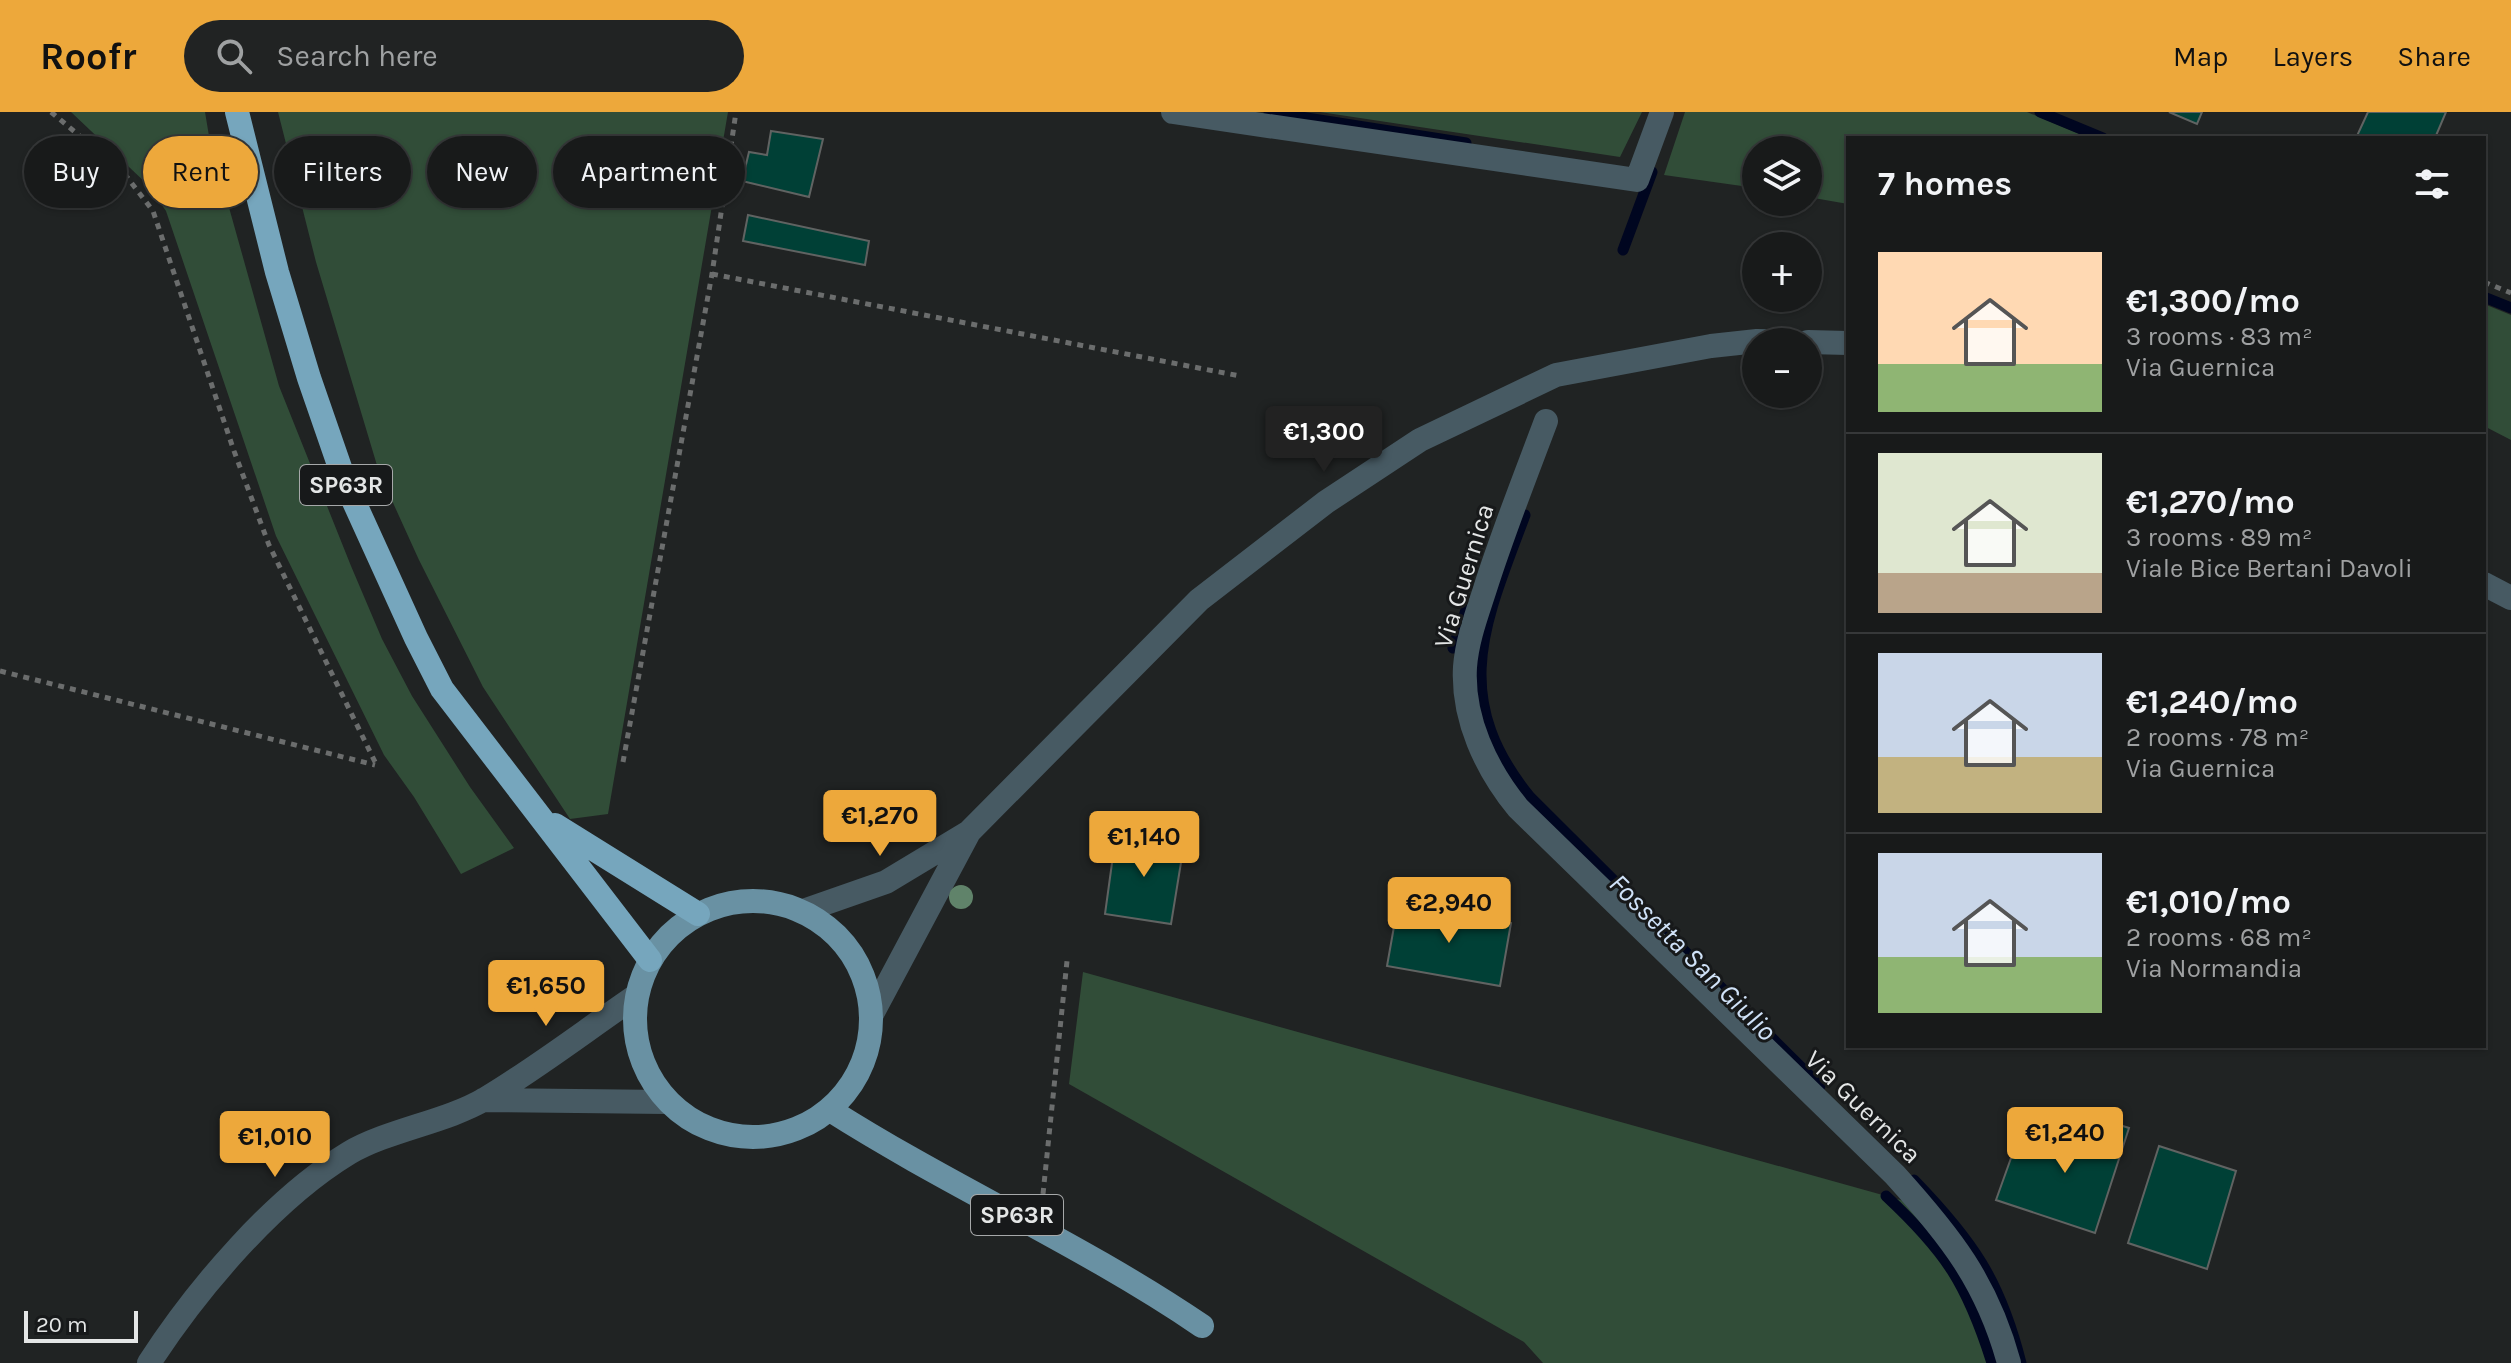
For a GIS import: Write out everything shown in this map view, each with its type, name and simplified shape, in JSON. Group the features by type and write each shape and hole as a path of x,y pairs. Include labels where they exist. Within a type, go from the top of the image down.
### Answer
{"highway":[{"name":"SP63R","path":"237,112 277,272 309,378 345,482 379,561 442,689 543,817"},
{"path":"543,817 698,914"},
{"path":"543,817 650,960"}],"main road":[{"path":"768,901 803,911 831,929 852,953 866,982 872,1014 868,1050 854,1083 830,1110 800,1128 778,1134 766,1137 731,1136 698,1124 667,1102 646,1071 638,1046 635,1034 636,996 650,960 671,934 698,914 733,902 768,901"},
{"name":"SP63R","path":"830,1110 884,1144 1126,1276 1202,1326"}],"street":[{"path":"1173,112 1637,180 1662,112"},
{"path":"1822,342 1846,343"},
{"path":"803,911 886,882 969,832 1199,600 1326,502 1420,440 1556,375 1742,343"},
{"name":"Via Guernica","path":"1546,421 1491,570 1474,623 1465,666 1469,709 1487,764 1518,808 1895,1175 1969,1266 1993,1313 2009,1363"},
{"path":"2486,585 2511,598"},
{"path":"872,1014 969,832"},
{"path":"149,1363 170,1331 245,1241 294,1194 351,1152 483,1100 636,996"},
{"path":"483,1100 667,1102"}],"path":[{"path":"0,671 377,766 269,545 153,211 123,172 51,112"},
{"path":"623,762 712,274 736,112"},
{"path":"712,274 1240,376"},
{"path":"2486,283 2511,293"},
{"path":"1038,1227 1067,961"}],"green space":[{"path":"71,112 205,112 209,136 143,136 143,180 127,165 127,136 96,136"},
{"path":"278,112 728,112 724,136 553,136 553,208 712,208 608,814 570,819 483,687 379,472 316,262 302,208 411,208 411,136 284,136"},
{"path":"1320,112 1642,112 1620,157"},
{"path":"1685,112 2027,112 2084,136 1846,136 1846,204 1822,199 1822,136 1742,136 1742,186 1664,175"},
{"path":"164,208 229,208 279,386 382,639 412,696 470,787 514,848 461,874 384,755 276,536"},
{"path":"2486,305 2511,315 2511,440 2486,427"},
{"path":"1083,972 1922,1206 1947,1235 1999,1363 1543,1363 1524,1342 1069,1084"}],"building":[{"path":"2169,112 2202,112 2197,124"},
{"path":"2368,112 2446,112 2436,136 2357,136"},
{"path":"771,131 823,139 809,197 745,182 749,152 767,155"},
{"path":"748,215 869,241 865,265 743,241"},
{"path":"1116,834 1184,844 1171,924 1105,914"},
{"path":"1398,904 1511,923 1500,986 1387,966"},
{"path":"2088,1115 2129,1128 2095,1233 1996,1200 2020,1133 2076,1152"},
{"path":"2159,1146 2236,1171 2207,1269 2128,1243"}],"waterway":[{"path":"1269,112 1466,143"},
{"path":"2040,112 2098,136"},
{"name":"Fossetta San Giulio","path":"1623,250 1652,172"},
{"path":"2486,298 2511,308"},
{"name":"Fossetta San Giulio","path":"1525,515 1497,590 1482,659 1482,692 1489,726 1505,760 1530,797 1820,1086"},
{"path":"1453,648 1466,610"},
{"name":"Fossetta San Giulio","path":"1914,1180 1953,1223 1982,1263 2004,1308 2021,1363"},
{"path":"1886,1196 1924,1235 1952,1271 1973,1311 1992,1363"}]}
